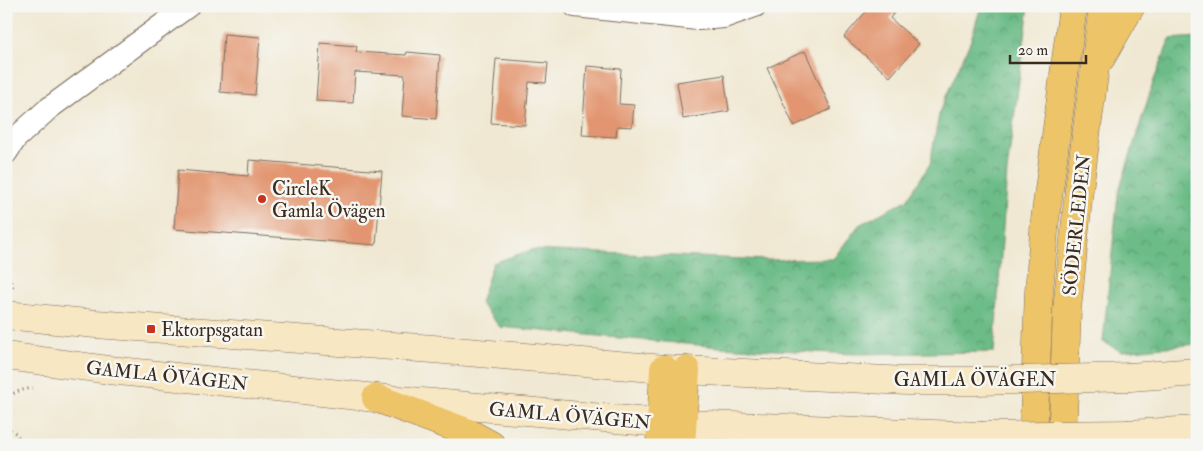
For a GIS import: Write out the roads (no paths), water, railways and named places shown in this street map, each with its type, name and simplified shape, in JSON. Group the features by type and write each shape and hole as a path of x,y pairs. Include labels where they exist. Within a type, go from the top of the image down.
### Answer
{"highway":[{"name":"SÖDERLEDEN","path":"1033,445 1039,291 1045,220 1073,6"},
{"name":"SÖDERLEDEN","path":"1062,445 1067,310 1079,189 1103,6"},
{"path":"1094,70 1131,6"},
{"path":"671,434 675,370"},
{"path":"376,398 469,434 491,445"}],"main road":[{"name":"GAMLA ÖVÄGEN","path":"12,304 96,324 433,349 675,370 907,381 1130,377 1197,372"},
{"name":"GAMLA ÖVÄGEN","path":"6,356 109,370 376,398 671,434 981,436 1129,434 1197,430"}],"street":[{"path":"6,153 16,138 48,109 188,6"},
{"path":"575,6 698,19 724,17 754,6"}],"place":[{"name":"CircleK Gamla Övägen","path":"262,199"},
{"name":"Ektorpsgatan","path":"151,329"}]}
